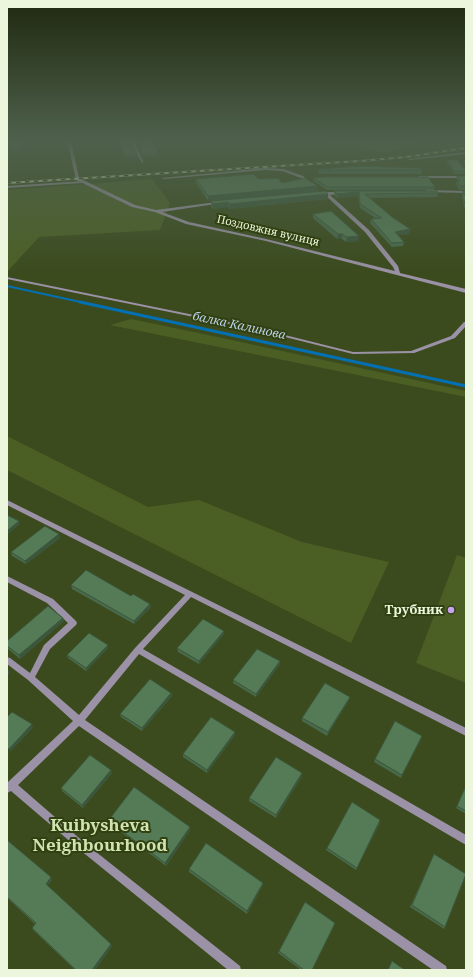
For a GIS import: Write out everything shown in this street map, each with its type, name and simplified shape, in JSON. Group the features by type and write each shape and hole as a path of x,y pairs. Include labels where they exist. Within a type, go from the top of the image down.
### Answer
{"street":[{"name":"Поздовжня вулиця","path":"90,186 134,206 156,211 188,223 266,240 466,291"},
{"path":"315,186 326,193 367,231 396,266 398,274"},
{"path":"422,191 466,192"},
{"path":"310,194 350,193"},
{"path":"156,211 224,201"}],"lane":[{"path":"7,187 28,186"},
{"path":"7,278 253,328 353,353 412,352 453,338 466,323"},
{"path":"7,502 466,732"},
{"path":"7,580 50,601 73,623 46,647 31,678"},
{"path":"190,594 138,650 79,721 9,787 236,970"},
{"path":"138,650 466,840"},
{"path":"7,660 31,678 79,721 442,970"}],"green space":[{"path":"65,186 157,186 170,203 160,230 39,237 7,272 7,190"},
{"path":"131,319 466,391 466,397 110,325"},
{"path":"7,436 148,507 199,500 302,542 389,562 351,643 7,470"},
{"name":"Трубник","path":"457,555 466,558 466,683 416,663"}],"building":[{"path":"201,186 318,186 208,196"},
{"path":"326,186 434,186 435,187 328,187"},
{"path":"325,191 328,194 229,204 228,202 213,204 211,201"},
{"path":"334,191 437,191 438,193 365,194 392,217 410,229 395,232 404,242 392,243 371,219 382,218 360,204 359,192 337,194"},
{"path":"463,191 466,191 466,206 462,195 465,195"},
{"path":"331,211 359,236 347,237 342,234 338,234 313,214"},
{"path":"7,515 19,521 7,531"},
{"path":"45,526 59,534 25,561 11,552"},
{"path":"86,570 131,596 133,594 150,604 134,621 71,585"},
{"path":"48,606 63,618 19,655 7,646 7,641"},
{"path":"203,619 224,631 199,661 177,648"},
{"path":"89,633 108,645 86,668 67,655"},
{"path":"257,649 280,661 256,694 233,680"},
{"path":"150,679 171,693 142,728 120,714"},
{"path":"325,683 350,697 328,732 302,718"},
{"path":"12,712 32,724 9,749 7,748 7,717"},
{"path":"211,717 235,732 207,770 183,754"},
{"path":"395,721 422,736 402,775 375,759"},
{"path":"90,755 111,770 82,805 61,788"},
{"path":"276,757 302,773 276,815 249,798"},
{"path":"466,786 466,811 457,806"},
{"path":"134,787 190,827 165,863 108,821"},
{"path":"352,802 380,820 357,868 327,848"},
{"path":"7,840 51,877 46,884 111,944 92,970 76,970 32,928 36,923 7,897"},
{"path":"206,843 263,883 247,911 189,869"},
{"path":"434,854 466,874 445,927 412,905"},
{"path":"305,902 335,923 312,970 304,970 279,951"},
{"path":"392,961 405,970 388,970"}],"waterway":[{"name":"балка Калинова","path":"7,286 85,303"},
{"name":"балка Калинова","path":"80,302 466,386"}],"place":[{"name":"Трубник","path":"451,610"}],"district":[{"name":"Kuibysheva Neighbourhood","path":"100,836"}]}
